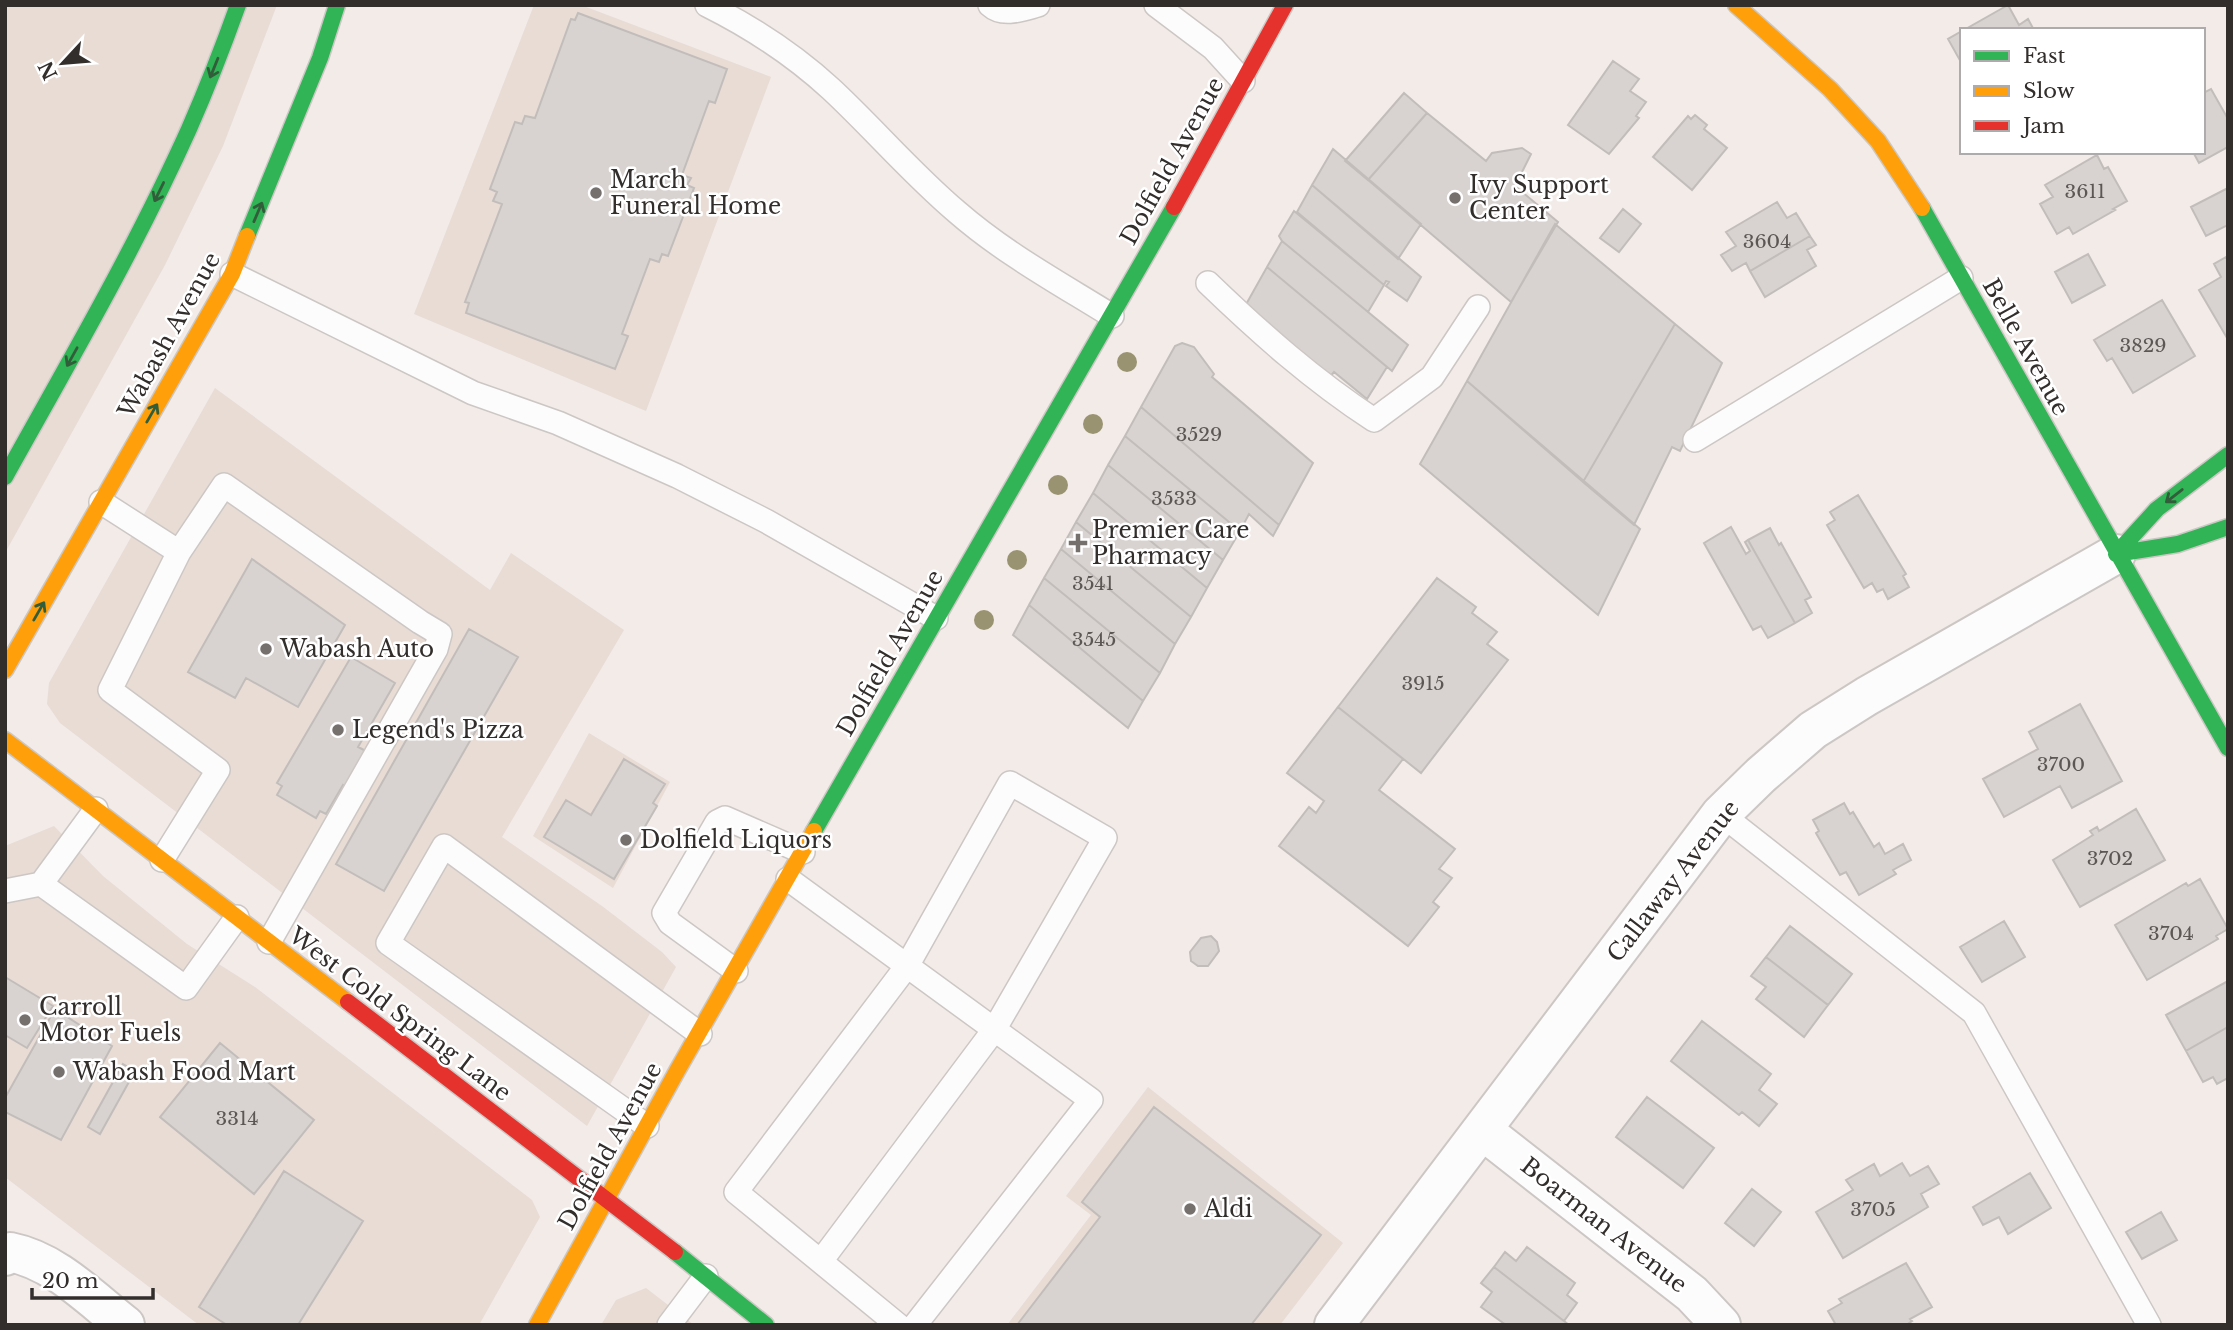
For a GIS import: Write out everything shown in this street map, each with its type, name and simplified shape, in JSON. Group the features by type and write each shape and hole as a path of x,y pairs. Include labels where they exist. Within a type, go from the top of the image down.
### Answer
{"street":[{"path":"5,477 190,131 238,5"},
{"name":"Wabash Avenue","path":"5,670 232,274 320,58 337,5"},
{"name":"Dolfield Avenue","path":"537,1325 936,618 1112,316 1284,5"},
{"name":"Belle Avenue","path":"1736,5 1830,89 1878,141 1910,189 2228,748"},
{"name":"Callaway Avenue","path":"1335,1325 1721,814 1761,775 1813,730 1867,696 2116,554 2157,509 2228,455"},
{"name":"Callaway Avenue","path":"2116,554 2178,544 2228,527"},
{"name":"West Cold Spring Lane","path":"5,740 606,1199 766,1325"},
{"name":"Boarman Avenue","path":"1482,1130 1692,1294 1721,1325"},
{"path":"7,1254 26,1255 53,1269 125,1325"}],"lane":[{"path":"707,5 779,47 829,87 957,212 997,243 1112,316"},
{"path":"990,5 994,9 1013,12 1038,5"},
{"path":"1156,5 1213,48 1242,81"},
{"path":"232,274 472,393 558,423 677,476 766,521 936,618"},
{"path":"1695,440 1961,278"},
{"path":"1208,283 1248,322 1329,391 1374,421 1432,377 1478,307"},
{"path":"162,860 218,770 110,690 179,552 224,485 440,634 436,649 269,942"},
{"path":"101,502 179,552"},
{"path":"821,1261 994,1030 1105,838 1010,783 907,966 736,1192 898,1325"},
{"path":"5,891 41,884 96,809"},
{"path":"1721,814 1974,1013 2149,1325"},
{"path":"736,971 670,923 664,913 718,822 725,818 803,852"},
{"path":"647,1126 388,943 444,846 700,1034"},
{"path":"788,879 1091,1100 915,1325"},
{"path":"41,884 186,988 237,917"},
{"path":"669,1325 706,1276"}],"shaded area":[{"path":"5,5 277,5 223,146 165,265 5,553"},
{"path":"534,5 581,5 771,77 646,411 414,314"},
{"path":"215,388 490,590 511,553 624,630 502,837 602,906 662,952 676,967 587,1126 60,723 47,704 49,683"},
{"path":"589,733 670,782 613,888 533,836"},
{"path":"54,826 103,876 187,944 255,987 532,1200 540,1217 479,1325 199,1325 5,1177 5,846"},
{"name":"Aldi","path":"1148,1087 1343,1243 1280,1325 1007,1325 1091,1215 1066,1196"},
{"path":"646,1288 694,1325 601,1325 616,1300"}],"building":[{"path":"2008,5 2019,25 2028,19 2033,28 1968,28"},
{"path":"578,13 727,69 715,103 709,101 682,175 691,178 687,185 694,188 668,256 662,254 659,262 650,259 622,334 628,336 615,369 466,313 469,303 465,302 502,204 493,201 497,192 490,189 515,122 522,124 525,116 535,118 571,19 575,20"},
{"path":"1960,32 1960,60 1948,39"},
{"path":"1613,61 1639,79 1630,91 1646,102 1636,116 1639,118 1609,154 1568,125"},
{"path":"2211,89 2228,119 2228,147 2199,163 2194,154 2205,154 2205,92"},
{"path":"1404,93 1427,113 1368,180 1345,161"},
{"path":"1427,113 1486,161 1492,153 1522,148 1531,154 1515,186 1558,222 1511,302 1368,180"},
{"path":"1695,115 1707,125 1704,129 1727,148 1692,190 1653,157 1688,116 1691,119"},
{"path":"1333,149 1421,224 1398,259 1312,185"},
{"path":"2097,155 2104,169 2108,167 2127,201 2073,234 2069,227 2057,234 2040,204 2053,197 2045,185"},
{"path":"1312,185 1421,277 1407,301 1386,286 1389,282 1386,281 1384,285 1297,212"},
{"path":"2228,188 2228,225 2206,236 2191,207"},
{"path":"1777,202 1787,218 1796,213 1810,236 1750,271 1746,263 1732,271 1721,255 1736,246 1726,232"},
{"path":"1623,209 1641,224 1619,252 1600,238"},
{"path":"1294,211 1384,285 1368,312 1282,241 1279,236"},
{"path":"1555,224 1675,324 1583,482 1467,381"},
{"path":"1810,236 1816,245 1807,250 1816,266 1765,297 1750,271"},
{"path":"1282,241 1408,345 1392,371 1267,267"},
{"path":"2088,254 2105,285 2072,303 2055,272"},
{"path":"2226,257 2227,338 2199,290 2221,277 2214,264"},
{"path":"1267,267 1387,367 1367,399 1334,372 1329,378 1244,308"},
{"path":"2162,300 2195,356 2133,393 2112,358 2107,361 2094,340"},
{"path":"1675,324 1722,363 1680,451 1672,447 1634,525 1583,482"},
{"path":"1182,343 1194,347 1214,374 1212,377 1313,463 1279,525 1141,407 1175,346"},
{"path":"1467,381 1640,529 1598,615 1420,464"},
{"path":"1141,407 1279,525 1273,536 1249,514 1240,531 1125,436"},
{"path":"1125,436 1240,531 1223,560 1108,465"},
{"path":"1108,465 1223,560 1207,588 1093,493"},
{"path":"1093,493 1207,588 1191,617 1076,522"},
{"path":"1858,495 1906,574 1903,576 1909,587 1888,599 1883,589 1877,592 1872,583 1864,588 1827,525 1835,520 1830,512"},
{"path":"1076,522 1191,617 1175,644 1061,549"},
{"path":"1731,527 1746,554 1750,551 1745,542 1748,540 1795,623 1768,638 1761,626 1753,630 1704,543"},
{"path":"1770,528 1811,597 1805,600 1812,613 1795,623 1748,540"},
{"path":"1061,549 1175,644 1160,673 1044,578"},
{"name":"Wabash Auto","path":"252,559 345,625 298,707 246,678 235,698 188,672"},
{"path":"1044,578 1160,673 1143,701 1029,605"},
{"path":"1437,578 1476,607 1472,613 1497,632 1487,644 1508,660 1421,773 1338,707"},
{"path":"1029,605 1143,701 1128,728 1013,635"},
{"path":"469,629 518,657 384,891 336,864"},
{"name":"Legend's Pizza","path":"351,657 395,683 358,747 366,751 346,787 343,785 326,814 320,811 316,818 277,795 282,786 277,783"},
{"path":"2080,704 2122,781 2072,808 2060,786 2004,817 1983,779 2038,749 2029,732"},
{"path":"1338,707 1403,759 1379,790 1455,849 1439,869 1452,878 1433,902 1439,907 1408,946 1279,846 1309,807 1316,813 1324,801 1287,773"},
{"path":"624,759 665,784 653,803 657,806 614,879 544,837 566,800 591,815"},
{"path":"1844,803 1850,814 1853,812 1874,847 1879,843 1885,854 1903,844 1911,860 1893,870 1896,874 1859,895 1846,872 1840,875 1816,833 1819,831 1813,820"},
{"path":"2136,809 2165,860 2080,907 2053,860 2093,835 2090,831 2097,827 2099,831"},
{"path":"2200,879 2228,929 2216,936 2218,939 2147,980 2115,925 2186,883 2188,886"},
{"path":"2004,921 2025,957 1982,982 1960,947"},
{"path":"1790,926 1852,974 1828,1005 1766,957"},
{"path":"1211,936 1217,942 1219,951 1208,966 1198,966 1191,961 1190,952 1201,938"},
{"path":"1766,957 1828,1005 1804,1037 1756,999 1766,987 1751,976"},
{"name":"Carroll Motor Fuels","path":"5,977 53,1006 27,1048 5,1035"},
{"path":"2228,981 2228,1027 2186,1051 2166,1015"},
{"name":"Wabash Food Mart","path":"55,1009 112,1046 61,1140 5,1112 5,1098"},
{"path":"1702,1021 1771,1074 1759,1090 1777,1104 1759,1126 1742,1112 1739,1115 1671,1061"},
{"path":"2228,1027 2228,1078 2217,1084 2213,1077 2203,1082 2186,1051"},
{"path":"220,1043 314,1120 254,1194 160,1117"},
{"path":"123,1064 135,1071 100,1134 88,1127"},
{"path":"1647,1097 1714,1148 1683,1188 1616,1137"},
{"name":"Aldi","path":"1154,1107 1321,1235 1251,1325 1017,1325 1100,1217 1082,1202"},
{"path":"1902,1163 1910,1176 1928,1166 1939,1184 1921,1194 1928,1207 1843,1258 1816,1212 1853,1190 1846,1180 1874,1164 1880,1176"},
{"path":"284,1171 363,1221 298,1325 227,1325 199,1307"},
{"path":"2030,1173 2051,1208 2008,1234 1999,1217 1983,1225 1973,1207"},
{"path":"1752,1189 1781,1212 1754,1246 1725,1223"},
{"path":"2161,1212 2177,1240 2142,1259 2126,1232"},
{"path":"1527,1247 1575,1283 1567,1295 1577,1303 1564,1321 1494,1267 1505,1252 1516,1261"},
{"path":"1906,1263 1932,1307 1910,1319 1912,1321 1906,1325 1836,1325 1828,1311 1842,1303 1839,1299"},
{"path":"1494,1267 1569,1325 1506,1325 1481,1307 1492,1292 1481,1283"}],"traffic: fast":[{"path":"5,477 101,305 168,174 196,114 238,5"},
{"path":"247,236 320,58 337,5"},
{"path":"814,831 1174,207"},
{"path":"1922,208 2228,748"},
{"path":"2116,554 2157,509 2228,455"},
{"path":"2116,554 2178,544 2228,527"},
{"path":"675,1252 766,1325"}],"traffic: slow":[{"path":"1736,5 1830,89 1878,141 1922,208"},
{"path":"5,670 232,274 247,236"},
{"path":"5,740 348,1002"},
{"path":"537,1325 677,1071 814,831"}],"traffic: jam":[{"path":"1174,207 1285,5"},
{"path":"348,1002 675,1252"}],"place":[{"name":"March Funeral Home","path":"596,193"},
{"name":"Ivy Support Center","path":"1455,198"},
{"name":"Premier Care Pharmacy","path":"1078,543"},
{"name":"Wabash Auto","path":"266,649"},
{"name":"Legend's Pizza","path":"338,730"},
{"name":"Dolfield Liquors","path":"626,840"},
{"name":"Carroll Motor Fuels","path":"25,1020"},
{"name":"Wabash Food Mart","path":"59,1072"},
{"name":"Aldi","path":"1190,1209"}]}
